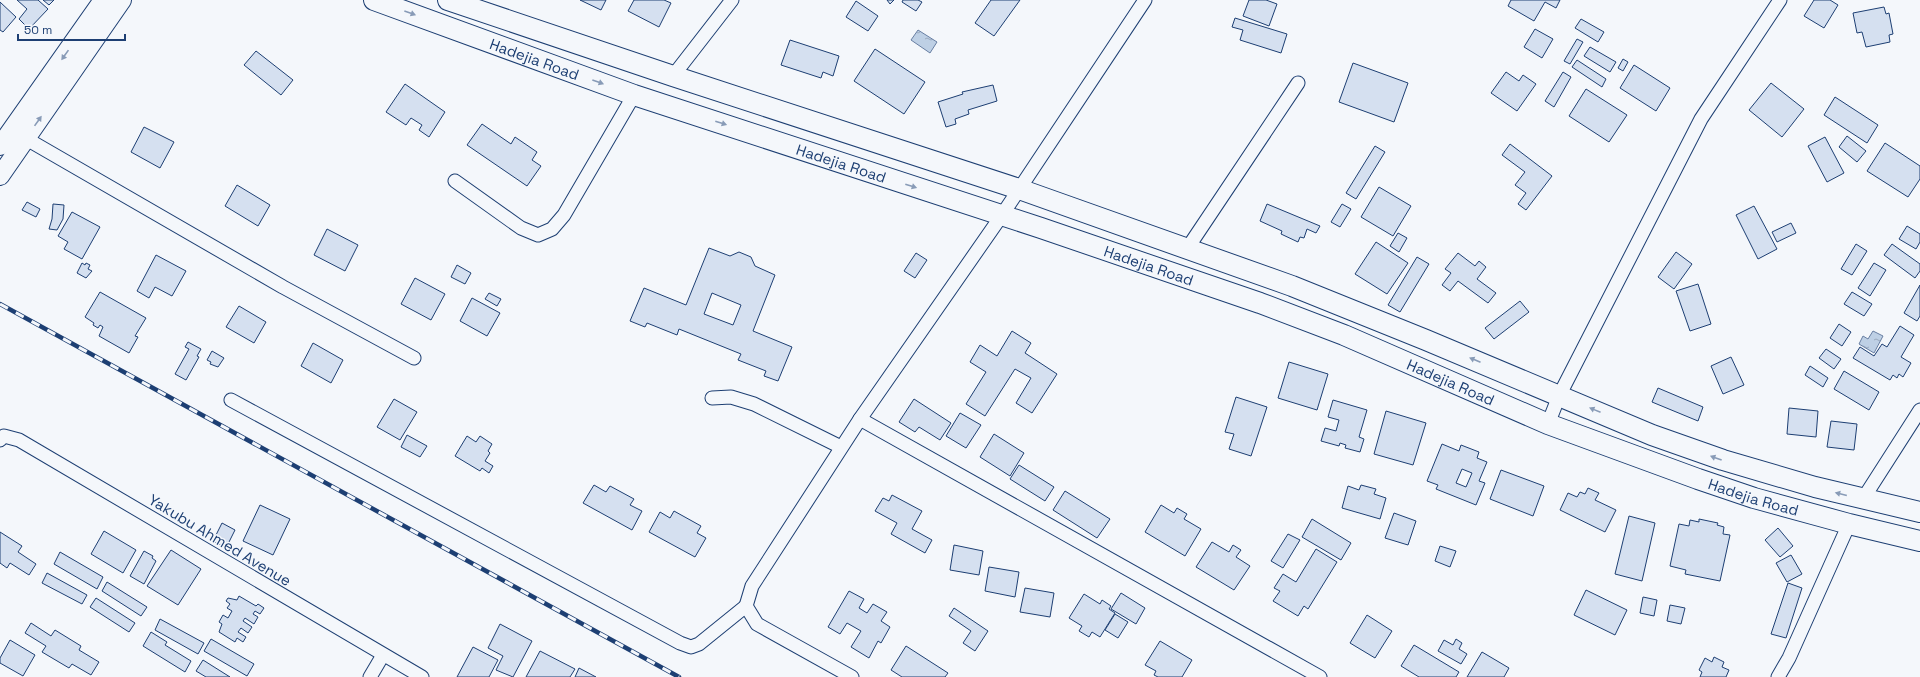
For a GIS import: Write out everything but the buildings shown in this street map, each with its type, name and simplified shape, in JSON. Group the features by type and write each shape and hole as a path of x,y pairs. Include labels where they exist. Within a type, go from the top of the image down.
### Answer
{"main road":[{"path":"0,176 18,135 103,0"},
{"path":"0,146 18,135 122,0"},
{"name":"Hadejia Road","path":"374,0 634,95 1002,215 1267,306 1344,336 1548,424 1705,481 1754,498 1849,524 1920,541"},
{"name":"Hadejia Road","path":"448,0 673,76 1019,189 1292,286 1652,435 1723,460 1815,488 1920,512"}],"street":[{"path":"673,76 732,0"},
{"path":"231,400 680,643 691,647 699,644 746,606 752,586 841,447 1002,215 1145,0"},
{"path":"1548,424 1559,396 1701,119 1780,0"},
{"path":"1187,249 1298,83"},
{"path":"455,181 521,228 538,235 552,229 564,216 634,95"},
{"path":"18,135 283,287 414,358"},
{"path":"712,398 732,397 754,404 841,447"},
{"path":"1863,499 1920,410"},
{"path":"860,419 1320,677"},
{"name":"Yakubu Ahmed Avenue","path":"0,440 4,436 19,440 422,677"},
{"path":"1778,677 1789,658 1849,524"},
{"path":"746,606 757,624 852,677"},
{"path":"370,677 383,655"}],"water":[{"path":"918,30 937,42 930,53 911,40"},
{"path":"1873,331 1883,336 1874,353 1859,344 1863,336 1868,339"}],"railway":[{"path":"0,304 679,677"}]}
